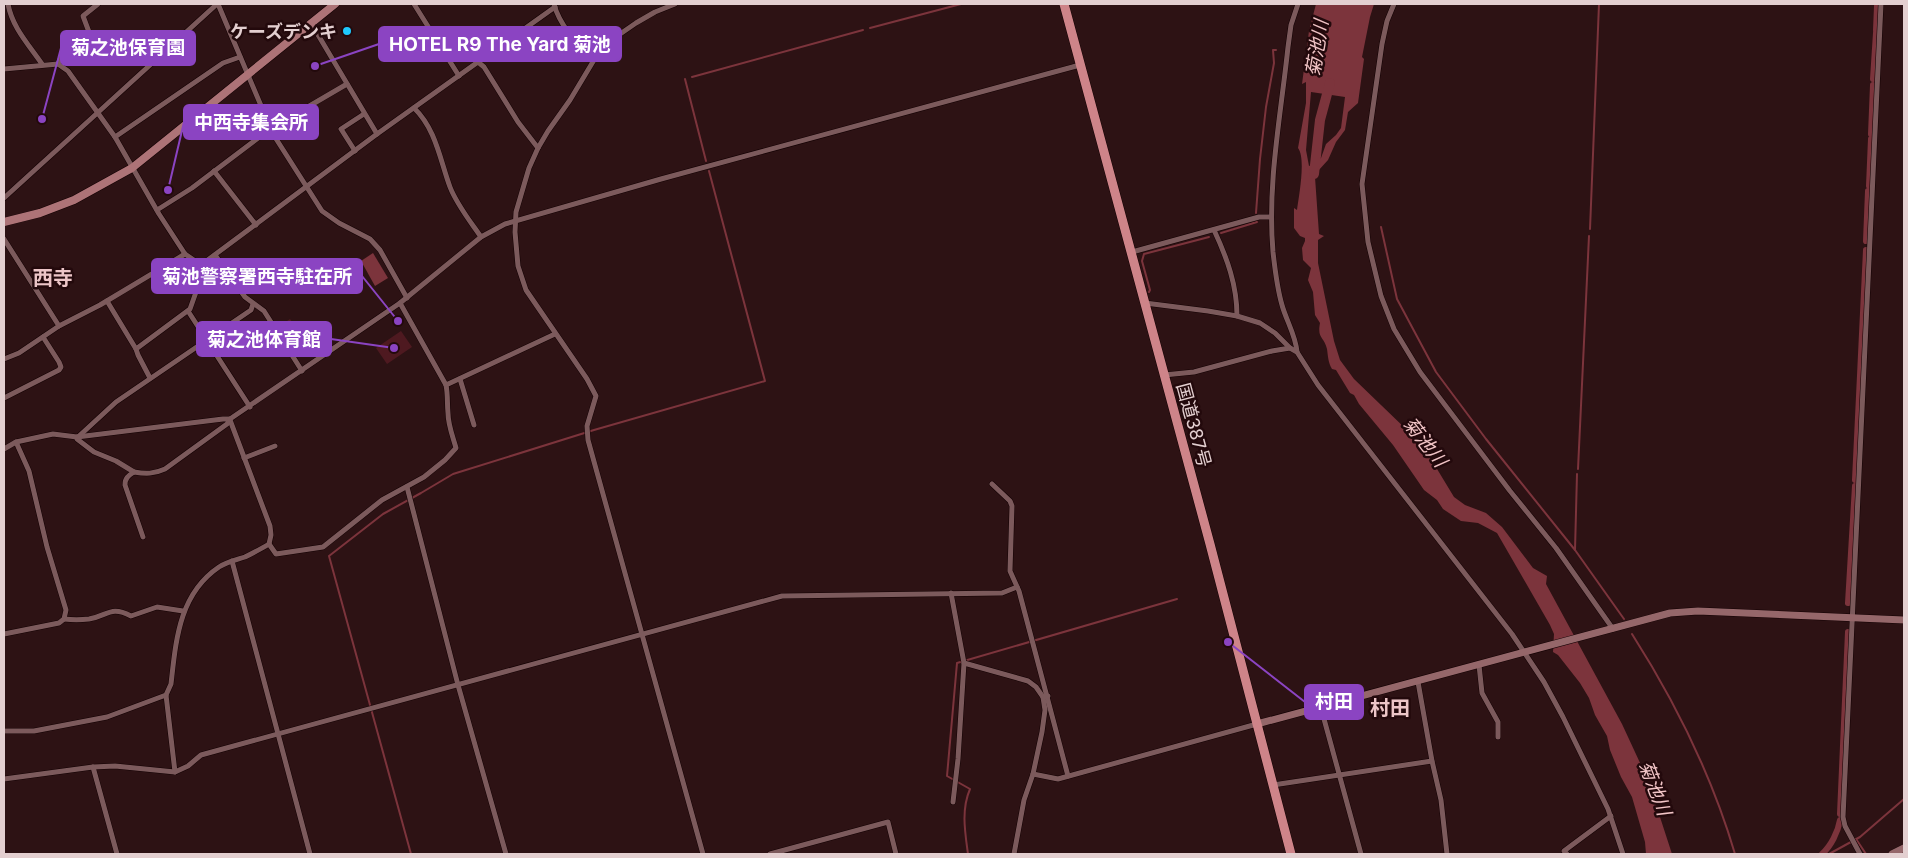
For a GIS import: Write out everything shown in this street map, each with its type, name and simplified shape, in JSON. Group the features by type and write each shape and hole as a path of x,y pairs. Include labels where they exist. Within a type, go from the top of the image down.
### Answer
{"highway":[{"name":"国道387号","path":"1064,4 1292,854"}],"main road":[{"path":"4,222 40,213 74,200 132,168 335,4"}],"street":[{"path":"8,4 7,14 42,64"},
{"path":"58,64 64,53 89,32 84,16 98,4"},
{"path":"4,198 218,4 270,129 322,211 338,223 370,238 380,250 407,298"},
{"path":"414,4 459,76"},
{"path":"675,4 655,12 602,47 538,148 523,185 514,221 518,266 526,290 588,379 596,396 587,426 588,440 702,854"},
{"path":"1298,4 1291,25 1272,189 1272,218 1278,288 1297,352 1318,385 1512,634 1554,698 1611,816 1623,854"},
{"path":"1394,4 1387,21 1382,44 1362,184 1368,242 1382,296 1394,329 1420,372 1510,491 1561,554 1614,629"},
{"path":"1860,854 1850,838 1845,826 1844,817 1881,4"},
{"path":"201,265 355,150 555,6 565,26 592,61"},
{"path":"311,23 377,134"},
{"path":"115,137 223,63 240,57"},
{"path":"478,62 484,67 518,122 538,148"},
{"path":"4,69 58,64 68,71 96,113 115,137 185,254 201,265"},
{"path":"77,437 76,439 94,452 116,461 134,472 155,473 165,469 230,420 407,298 481,236 514,221 661,179 1080,66"},
{"path":"157,210 214,171 270,129 347,84"},
{"path":"414,108 422,116 438,148 451,189 481,236"},
{"path":"355,150 341,129 364,114"},
{"path":"214,171 256,225"},
{"path":"1132,252 1259,217 1272,218"},
{"path":"1214,230 1227,257 1237,302 1237,316"},
{"path":"4,239 59,326"},
{"path":"4,359 19,353 59,326 72,321 107,301 185,254"},
{"path":"215,255 245,297 264,311 302,371"},
{"path":"136,349 188,311 197,291 201,265"},
{"path":"107,301 136,349 150,378"},
{"path":"230,420 270,526 269,544 276,554 323,547 382,500 407,487 431,471 456,448 448,414 449,398 446,385 400,303"},
{"path":"1145,303 1208,311 1254,320 1268,328 1297,352"},
{"path":"77,437 116,402 250,310 253,304"},
{"path":"188,311 250,407"},
{"path":"446,385 555,334"},
{"path":"4,398 59,370 60,362 43,337"},
{"path":"1164,375 1194,372 1290,348"},
{"path":"460,379 474,425"},
{"path":"4,449 16,442 53,434 77,437 223,419 230,420"},
{"path":"16,442 29,471 40,511 47,547 66,610 64,619"},
{"path":"244,458 275,446"},
{"path":"134,472 125,480 125,485 143,537"},
{"path":"992,484 1004,494 1012,506 1010,571 1018,587 1068,776"},
{"path":"407,487 458,685 506,854"},
{"path":"175,772 166,694 171,684 183,611 193,592 205,578 220,566 269,544"},
{"path":"232,561 310,854"},
{"path":"4,779 114,766 175,772 188,766 201,755 782,596 1002,593 1018,587"},
{"path":"951,593 964,663 958,759 953,802"},
{"path":"4,634 59,623 64,619 89,619 113,611 121,611 131,616 157,607 183,611"},
{"path":"1033,774 1058,780 1257,724 1665,614 1684,612 1904,620"},
{"path":"964,663 1028,681 1046,696"},
{"path":"1479,665 1482,693 1498,722 1498,737"},
{"path":"1418,682 1441,800 1447,854"},
{"path":"4,731 34,731 107,717 166,694"},
{"path":"1014,854 1024,800 1033,774 1046,696"},
{"path":"1321,708 1361,854"},
{"path":"1273,785 1432,761"},
{"path":"93,767 118,854"},
{"path":"1568,854 1564,851 1611,816"},
{"path":"770,854 888,822 896,854"},
{"path":"1892,854 1904,850"}],"shaded area":[{"path":"290,319 306,342 290,354 274,330"},
{"path":"401,331 412,347 387,364 376,348"}],"water":[{"path":"1316,4 1374,4 1362,57 1364,59 1358,103 1348,112 1345,130 1336,142 1328,160 1315,177 1319,234 1324,236 1318,240 1318,263 1334,341 1340,360 1354,379 1408,431 1424,455 1431,459 1454,497 1465,505 1486,513 1502,527 1533,568 1547,576 1546,584 1622,724 1641,765 1651,769 1648,780 1672,854 1646,854 1645,842 1632,797 1621,777 1610,750 1607,736 1580,683 1558,655 1553,652 1554,634 1550,625 1497,533 1478,523 1461,521 1443,509 1437,500 1424,490 1393,445 1359,404 1354,395 1350,393 1336,370 1332,369 1326,345 1320,335 1320,323 1315,315 1313,292 1308,280 1311,268 1303,260 1302,248 1305,238 1300,236 1294,228 1294,208 1297,210 1301,178 1302,160 1298,148 1306,103 1306,82 1302,84 1309,31","holes":["1311,92 1345,97 1341,128 1326,144 1321,158 1317,161 1313,160 1312,165 1309,166 1306,150"]},
{"path":"373,253 388,278 375,286 361,261"}],"waterway":[{"path":"870,28 961,4"},
{"path":"1590,229 1599,4"},
{"path":"1876,30 1877,6"},
{"path":"692,77 863,30"},
{"path":"1873,79 1876,33"},
{"path":"1256,213 1266,107 1274,63 1273,50 1276,50"},
{"path":"685,79 706,161"},
{"name":"菊池川","path":"1314,174 1320,120 1330,83"},
{"path":"1871,134 1873,85"},
{"path":"1869,186 1871,139"},
{"path":"411,854 329,556 383,514 453,474 594,430 765,381 709,171"},
{"path":"1866,241 1868,191"},
{"path":"1221,233 1257,222"},
{"path":"1381,227 1397,299 1436,372 1486,439 1575,550 1624,619"},
{"path":"1578,469 1589,236"},
{"path":"1149,292 1142,261 1144,254 1209,237"},
{"path":"1855,480 1866,250"},
{"path":"1575,550 1577,474"},
{"path":"1848,603 1855,486"},
{"path":"968,854 965,805 970,789 947,776 957,663 1177,599"},
{"path":"1840,814 1848,632"},
{"path":"1632,634 1678,713 1704,768 1735,854"},
{"path":"1829,854 1860,837 1904,799"},
{"path":"1822,854 1834,838 1840,820"},
{"path":"1856,839 1866,854"}],"place":[{"name":"ケーズデンキ","path":"347,31"},
{"name":"HOTEL R9 The Yard 菊池","path":"315,66"},
{"name":"菊之池保育園","path":"42,119"},
{"name":"中西寺集会所","path":"168,190"},
{"name":"菊池警察署西寺駐在所","path":"398,321"},
{"name":"菊之池体育館","path":"394,348"},
{"name":"村田","path":"1228,642"}],"district":[{"name":"西寺","path":"53,278"},
{"name":"村田","path":"1390,708"}]}
